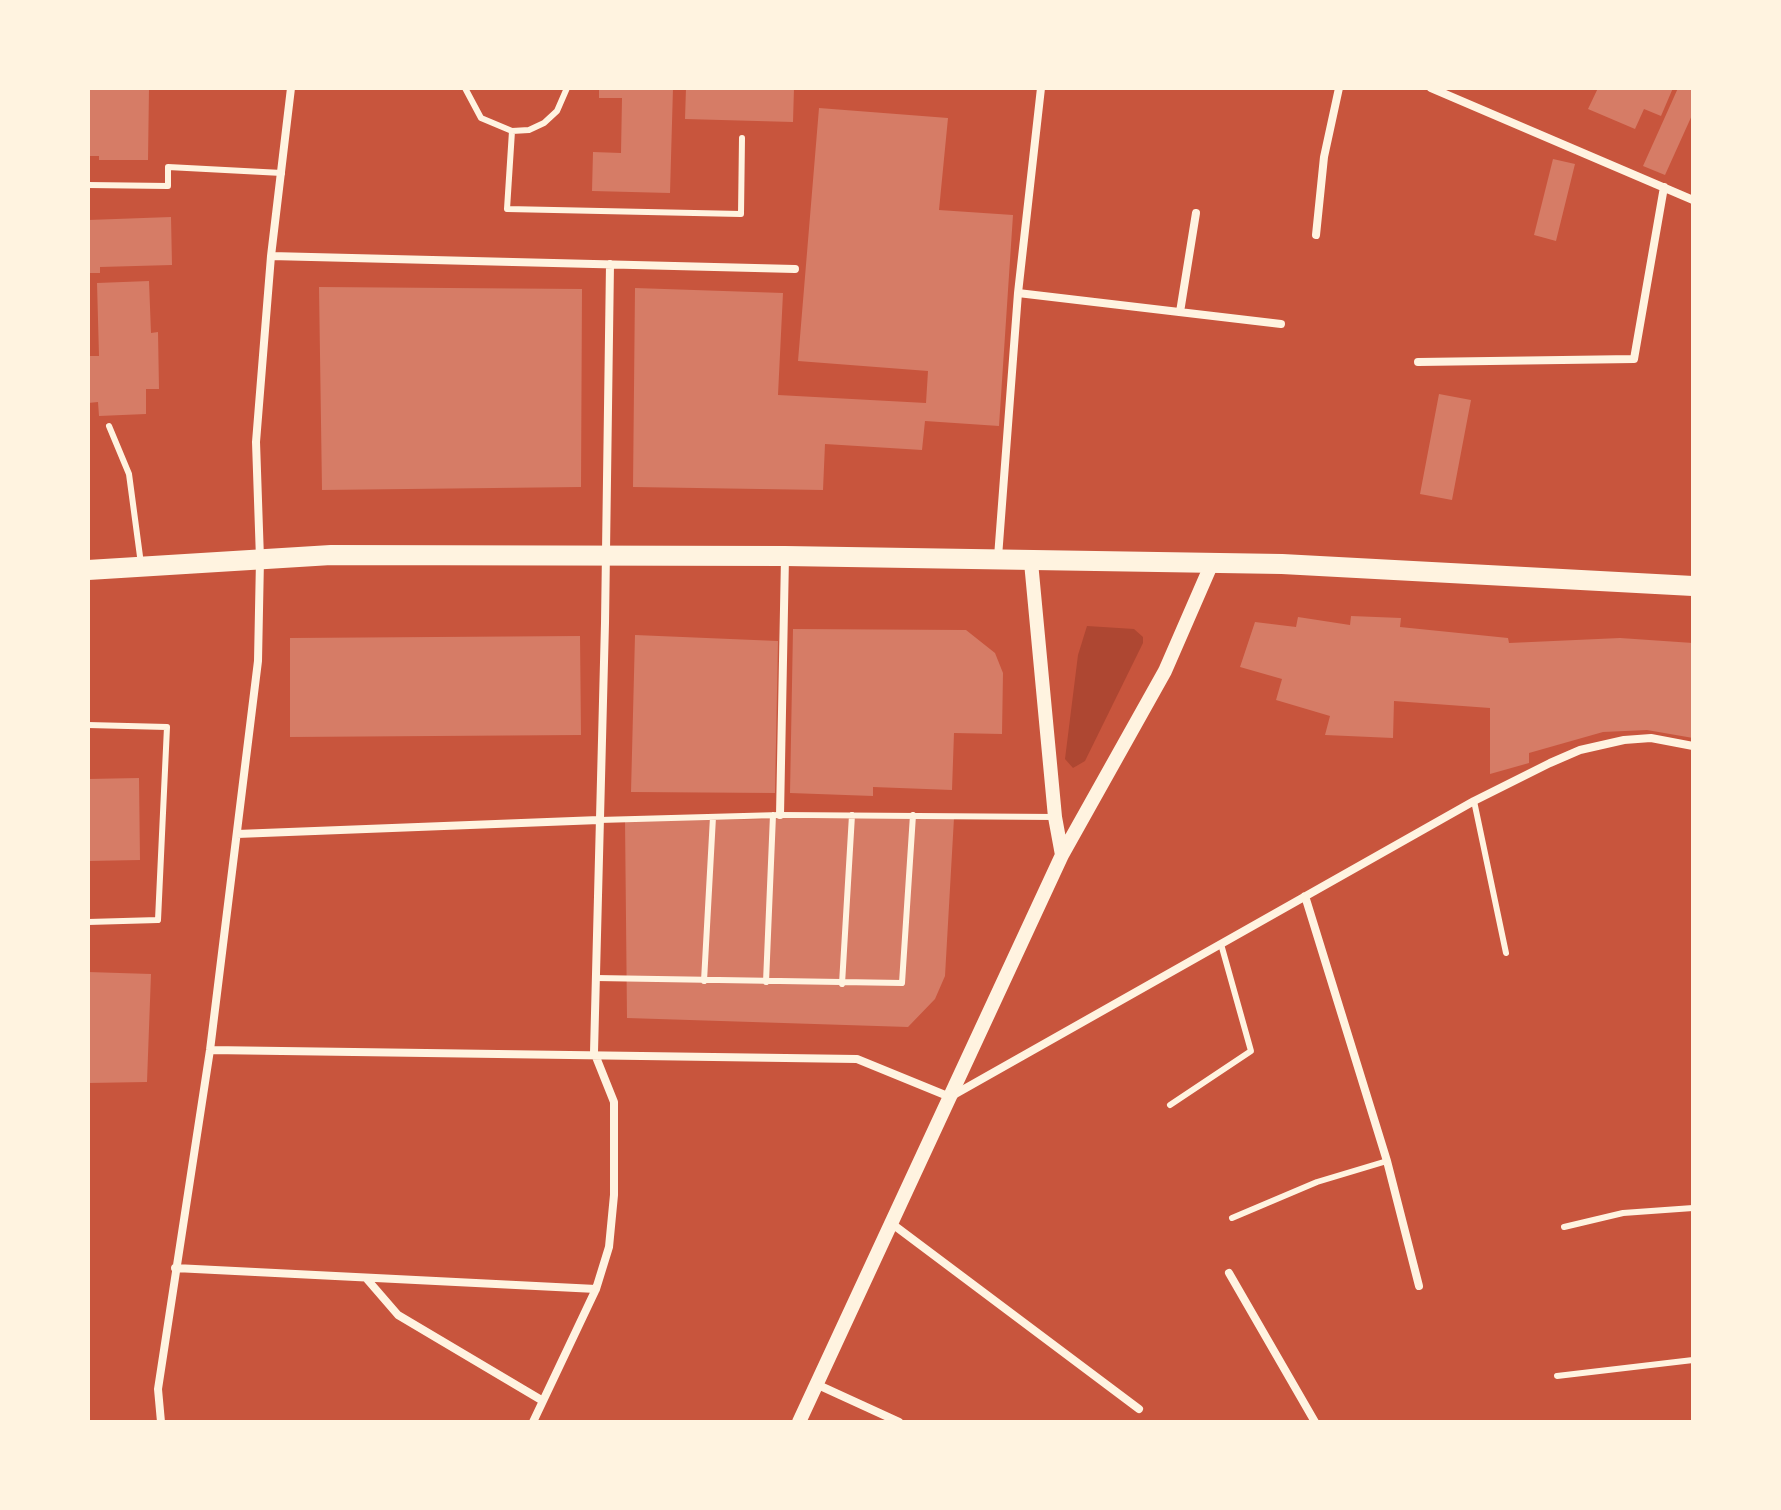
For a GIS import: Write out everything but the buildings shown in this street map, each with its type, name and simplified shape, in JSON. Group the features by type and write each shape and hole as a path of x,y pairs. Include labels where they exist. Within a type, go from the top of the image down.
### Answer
{"main road":[{"path":"88,570 260,559 785,556 1212,563 1693,586"}],"street":[{"path":"161,1422 158,1389 210,1050 259,650 256,442 271,256 291,88"},
{"path":"998,561 1018,293 1041,88"},
{"path":"1316,235 1324,157 1339,88"},
{"path":"1431,88 1693,200"},
{"path":"1418,362 1634,359 1664,187"},
{"path":"1180,312 1196,213"},
{"path":"271,256 795,269"},
{"path":"533,1422 596,1289 609,1247 614,1195 614,1102 594,1052 610,264"},
{"path":"1018,293 1281,324"},
{"path":"776,815 785,556"},
{"path":"1031,562 1055,817 1062,855"},
{"path":"799,1422 1062,855 1165,671 1212,563"},
{"path":"950,1097 1474,801 1580,750 1604,743 1651,738 1693,746"},
{"path":"237,834 599,820"},
{"path":"1305,896 1387,1161 1419,1286"},
{"path":"210,1050 594,1052 857,1059 950,1097"},
{"path":"891,1223 1139,1409"},
{"path":"175,1268 596,1289"},
{"path":"1229,1273 1315,1422"},
{"path":"366,1278 398,1315 543,1401"},
{"path":"816,1384 899,1422"}],"lane":[{"path":"465,88 481,118 512,131 529,130 544,123 557,111 567,88"},
{"path":"512,131 507,209 741,214 742,138"},
{"path":"88,185 168,186 168,167 282,173"},
{"path":"109,426 129,474 142,567"},
{"path":"88,725 167,727 158,920 88,922"},
{"path":"1474,801 1506,953"},
{"path":"599,820 776,815 1055,817"},
{"path":"766,982 776,815"},
{"path":"842,984 852,815"},
{"path":"596,978 902,983 913,815"},
{"path":"704,981 713,817"},
{"path":"1170,1105 1251,1051 1221,944"},
{"path":"1232,1218 1317,1182 1387,1161"},
{"path":"1564,1227 1623,1213 1693,1208"},
{"path":"1557,1376 1693,1360"}],"shaded area":[{"path":"1087,626 1134,629 1143,637 1143,643 1085,761 1073,768 1065,759 1078,655"}]}
